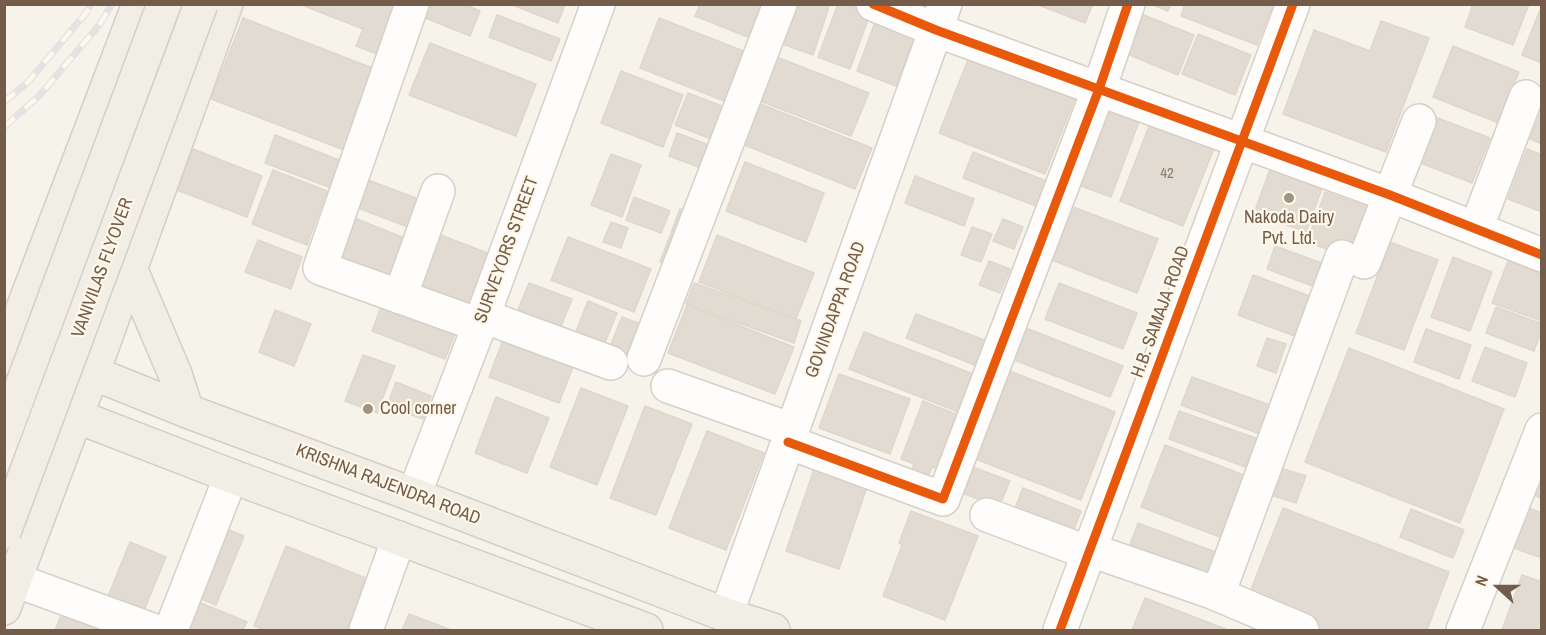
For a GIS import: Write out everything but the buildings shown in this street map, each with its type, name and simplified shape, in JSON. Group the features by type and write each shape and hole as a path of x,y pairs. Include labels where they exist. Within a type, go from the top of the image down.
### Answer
{"main road":[{"path":"6,341 139,4"},
{"name":"VANIVILAS FLYOVER","path":"4,434 164,4"},
{"name":"VANIVILAS FLYOVER","path":"4,532 201,4"},
{"path":"10,594 226,4"},
{"path":"130,268 176,375 187,411"},
{"name":"KRISHNA RAJENDRA ROAD","path":"6,341 93,372 187,411 726,615 773,630"},
{"path":"4,386 231,476 646,630"}],"street":[{"path":"412,4 320,268 400,297 611,363"},
{"name":"SURVEYORS STREET","path":"414,495 598,4"},
{"path":"644,358 780,4"},
{"path":"873,4 941,17 1099,89 1390,195 1542,255"},
{"path":"668,386 943,499 1099,89 1128,4"},
{"name":"H.B. SAMAJA ROAD","path":"1060,630 1293,4"},
{"name":"GOVINDAPPA ROAD","path":"726,615 941,17"},
{"path":"1476,230 1526,97"},
{"path":"1218,594 1353,260 1390,195 1419,121"},
{"path":"400,297 438,191"},
{"path":"1463,630 1542,430"},
{"path":"171,630 231,476"},
{"path":"987,515 1089,554 1105,555 1218,594 1302,630"},
{"path":"366,630 399,538"},
{"path":"10,594 152,630"}],"railway":[{"path":"4,102 28,82 91,4"},
{"path":"4,127 40,95 100,24 112,4"}],"cycle path":[{"path":"873,4 936,30 1390,195 1542,255"},
{"path":"788,442 943,499 1099,89 1128,4"},
{"path":"1060,630 1293,4"}],"place":[{"name":"Nakoda Dairy Pvt. Ltd.","path":"1289,198"},
{"name":"Cool corner","path":"368,409"}]}
